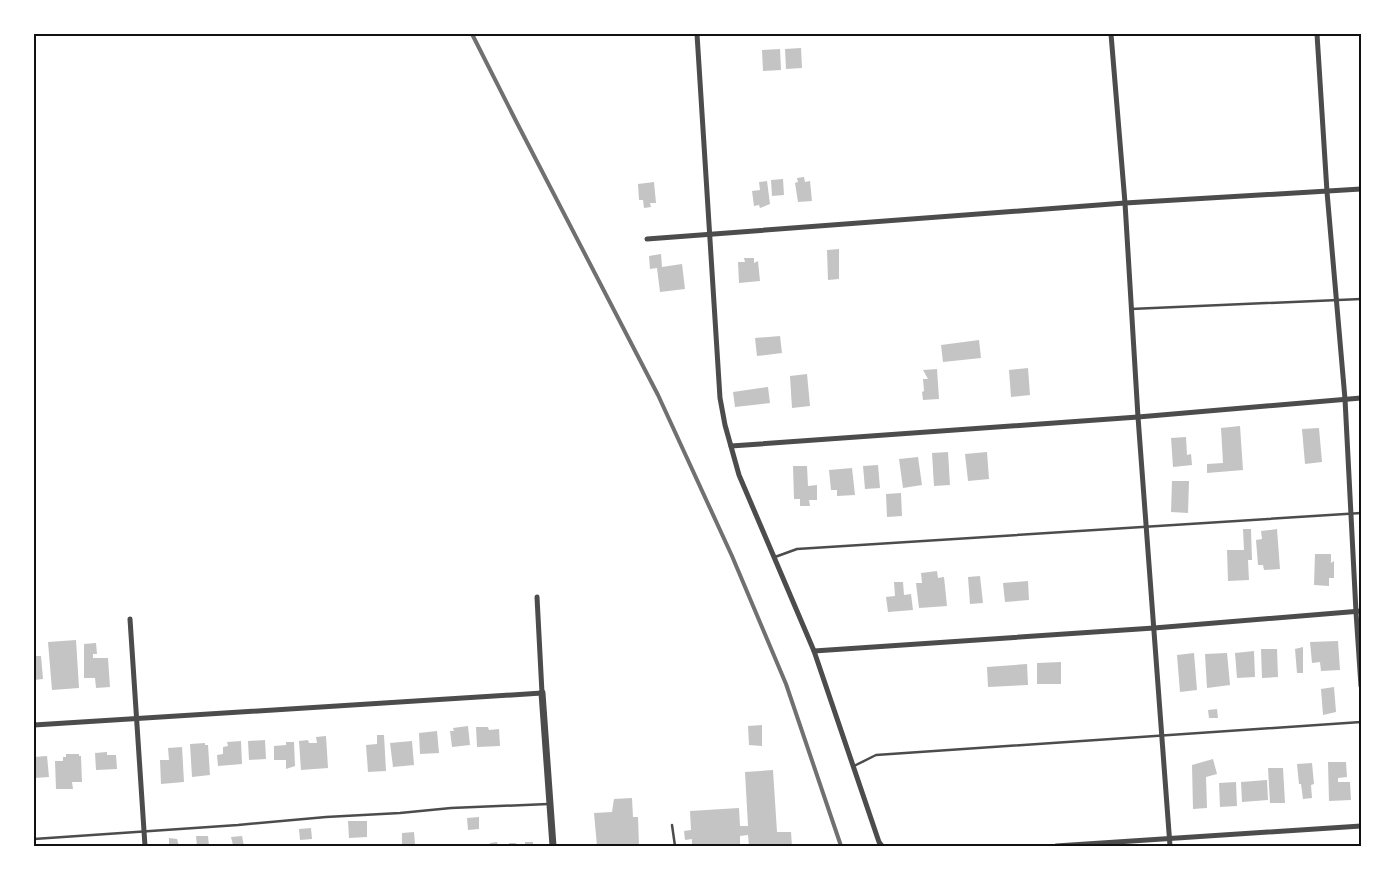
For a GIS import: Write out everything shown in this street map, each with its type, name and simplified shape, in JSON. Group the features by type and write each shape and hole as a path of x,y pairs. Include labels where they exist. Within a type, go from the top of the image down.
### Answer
{"street":[{"path":"697,34 720,398 739,475 814,651 878,842 882,846"},
{"path":"1111,34 1125,203 1138,417 1170,846"},
{"path":"1317,34 1327,192 1345,399 1361,686"},
{"path":"646,239 1125,203 1361,190"},
{"path":"731,446 1138,417 1361,398"},
{"path":"537,598 553,846"},
{"path":"814,651 1358,612"},
{"path":"130,619 144,846"},
{"path":"34,725 542,692"},
{"path":"1056,846 1361,826"}],"lane":[{"path":"1132,310 1361,299"},
{"path":"775,558 797,549 1361,513"},
{"path":"853,766 876,755 1361,722"},
{"path":"34,839 451,808 550,804"},
{"path":"672,825 674,846"}],"building":[{"path":"801,48 802,68 786,69 785,49"},
{"path":"780,49 781,70 763,71 762,50"},
{"path":"804,177 805,182 810,181 812,201 798,202 795,183 798,182 797,178"},
{"path":"783,179 784,195 772,196 771,180"},
{"path":"767,181 770,204 760,208 759,205 754,206 752,191 760,190 759,182"},
{"path":"654,182 656,203 650,203 651,207 644,208 643,200 639,200 638,184"},
{"path":"839,249 839,279 828,280 827,250"},
{"path":"661,254 662,267 682,264 685,289 660,292 657,268 650,269 649,256"},
{"path":"744,258 754,258 754,263 758,261 760,281 739,283 738,262 745,262"},
{"path":"780,336 782,353 757,356 755,338"},
{"path":"979,340 981,358 943,362 941,345"},
{"path":"1028,368 1030,395 1011,397 1009,370"},
{"path":"937,369 939,399 923,400 923,379 928,379 923,370"},
{"path":"807,374 810,406 792,408 790,376"},
{"path":"768,387 770,403 735,407 733,392"},
{"path":"1240,426 1243,470 1207,473 1207,464 1223,463 1221,428"},
{"path":"1319,428 1322,462 1305,464 1302,429"},
{"path":"1186,437 1187,455 1191,454 1192,465 1173,467 1171,438"},
{"path":"948,452 950,485 934,486 932,453"},
{"path":"987,452 989,479 968,481 965,454"},
{"path":"918,457 922,485 903,488 899,459"},
{"path":"878,465 880,488 865,489 863,466"},
{"path":"793,466 807,466 808,486 817,485 817,500 809,500 810,506 800,506 800,499 794,499"},
{"path":"852,468 855,495 837,496 837,490 831,490 829,470"},
{"path":"1172,481 1189,481 1188,513 1171,512"},
{"path":"901,493 902,516 887,517 886,494"},
{"path":"1243,529 1251,529 1252,560 1248,560 1249,580 1228,581 1227,550 1244,550"},
{"path":"1277,529 1280,569 1264,570 1263,565 1258,565 1256,540 1262,539 1261,531"},
{"path":"1315,554 1331,554 1331,563 1334,561 1334,578 1329,578 1329,586 1314,585"},
{"path":"937,571 938,578 944,577 947,606 919,608 916,583 922,583 921,573"},
{"path":"980,576 983,603 970,604 968,577"},
{"path":"1028,581 1029,600 1005,602 1003,583"},
{"path":"894,582 903,582 904,595 911,594 913,610 888,612 886,597 895,596"},
{"path":"76,640 79,688 52,690 48,642"},
{"path":"1338,641 1340,670 1321,671 1320,662 1312,663 1310,642"},
{"path":"96,643 97,654 93,654 93,658 108,658 110,687 96,688 95,678 84,678 84,644"},
{"path":"1303,647 1303,673 1297,673 1295,649"},
{"path":"1261,649 1277,649 1278,677 1262,678"},
{"path":"1254,651 1255,677 1237,678 1235,653"},
{"path":"1194,653 1197,690 1180,692 1177,655"},
{"path":"1227,653 1230,685 1207,688 1205,654"},
{"path":"34,656 41,656 43,679 34,680"},
{"path":"1061,662 1061,684 1037,684 1037,663"},
{"path":"1027,664 1028,685 988,687 987,667"},
{"path":"1334,687 1336,712 1323,715 1321,689"},
{"path":"1217,709 1218,718 1209,718 1208,710"},
{"path":"762,725 762,746 749,745 748,726"},
{"path":"468,726 470,745 452,747 450,731 454,731 453,728"},
{"path":"476,727 488,727 489,730 499,729 500,746 477,747"},
{"path":"437,731 439,753 420,754 419,733"},
{"path":"377,735 384,735 386,771 368,772 366,745 377,744"},
{"path":"326,736 328,768 301,770 299,741 308,740 309,743 317,743 316,737"},
{"path":"265,740 266,759 249,760 248,741"},
{"path":"241,741 242,764 218,766 217,755 223,754 223,747 228,746 227,742"},
{"path":"412,741 414,765 393,767 390,743"},
{"path":"286,742 294,742 295,766 286,769 286,760 274,760 274,746 286,745"},
{"path":"205,743 205,745 208,745 210,775 192,777 190,744"},
{"path":"182,747 184,782 161,784 160,760 169,760 168,748"},
{"path":"107,752 107,755 116,755 117,769 96,770 95,753"},
{"path":"66,754 79,754 81,756 82,782 72,782 73,789 56,789 55,761 63,761 63,757 66,757"},
{"path":"47,756 49,777 34,778 34,757"},
{"path":"1213,759 1217,774 1206,777 1207,808 1193,809 1192,765"},
{"path":"1328,762 1346,762 1347,777 1338,778 1338,782 1350,782 1351,800 1329,801"},
{"path":"1312,763 1314,784 1311,785 1312,798 1303,799 1297,764"},
{"path":"1268,768 1283,768 1285,803 1270,803"},
{"path":"773,770 777,832 791,832 792,846 749,846 748,835 740,836 740,846 692,846 692,839 685,840 684,831 691,830 690,811 739,808 740,826 748,826 745,772"},
{"path":"1267,780 1268,800 1242,802 1241,782"},
{"path":"1236,782 1237,806 1220,807 1219,783"},
{"path":"632,798 633,817 638,817 639,846 597,846 594,813 612,812 614,799"},
{"path":"479,817 479,829 468,830 467,818"},
{"path":"348,821 367,821 367,837 349,838"},
{"path":"311,828 312,839 300,840 299,829"},
{"path":"414,832 415,844 402,845 402,833"},
{"path":"196,836 208,836 209,846 197,846"},
{"path":"242,836 244,846 233,845 231,837"},
{"path":"169,838 177,839 179,846 169,846"},
{"path":"497,842 498,846 490,846 490,843"},
{"path":"525,842 533,842 533,846 525,846"},
{"path":"509,843 516,843 517,846 509,846"},
{"path":"1344,844 1344,846 1332,846 1332,845"}],"railway":[{"path":"472,34 658,395 732,556 786,684 841,846"}]}
